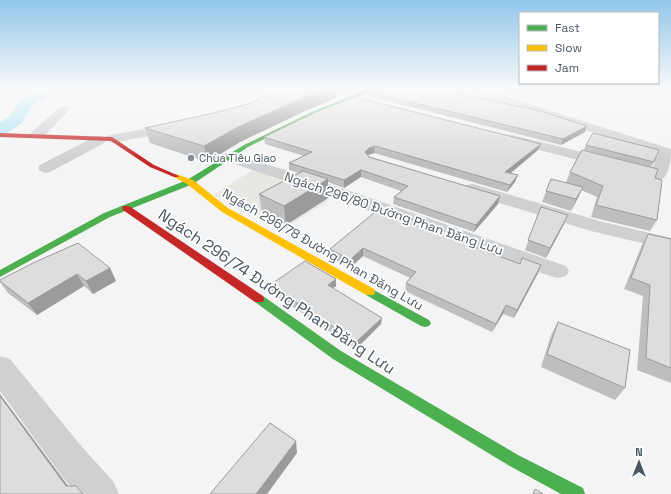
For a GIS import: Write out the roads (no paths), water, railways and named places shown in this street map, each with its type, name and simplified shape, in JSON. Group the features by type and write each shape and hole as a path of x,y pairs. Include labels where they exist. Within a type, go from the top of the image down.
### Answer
{"street":[{"path":"34,135 60,112"},
{"path":"0,274 107,215 190,182 246,146 318,112"},
{"path":"500,136 658,175 669,153 542,112"},
{"path":"46,168 105,140 188,124"},
{"path":"0,135 34,135 105,140"},
{"name":"Ngách 296/78 Đường Phan Đăng Lưu","path":"105,140 152,166 190,182 225,210 425,323"},
{"name":"Ngách 296/80 Đường Phan Đăng Lưu","path":"228,157 306,182 558,271"},
{"path":"456,184 598,227 671,244"},
{"name":"Ngách 296/74 Đường Phan Đăng Lưu","path":"126,208 232,279 337,355 513,460 577,494"},
{"path":"0,368 70,459 100,494"}],"waterway":[{"path":"0,130 16,119 20,112"}],"place":[{"name":"Chùa Tiêu Giao","path":"191,158"}]}
